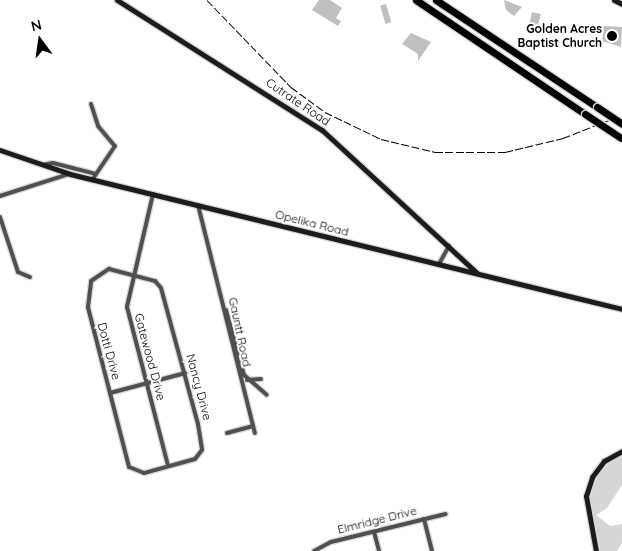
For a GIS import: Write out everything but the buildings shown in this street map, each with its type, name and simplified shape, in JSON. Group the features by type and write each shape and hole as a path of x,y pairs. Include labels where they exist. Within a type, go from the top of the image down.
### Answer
{"highway":[{"path":"416,0 622,138"},
{"path":"436,0 622,124"}],"main road":[{"name":"Cutrate Road","path":"117,0 322,130 477,273"},
{"path":"614,0 622,4"},
{"name":"Opelika Road","path":"0,150 70,174 94,176 153,194 622,309"},
{"path":"596,551 586,496 592,477 604,461 622,451"}],"street":[{"path":"42,165 53,163 94,176 115,146 98,126 91,104"},
{"path":"0,196 70,174"},
{"name":"Gatewood Drive","path":"153,194 133,274 127,307 168,466"},
{"name":"Gauntt Road","path":"198,205 226,310 255,433"},
{"path":"0,217 18,272 30,277"},
{"path":"439,264 449,246"},
{"name":"Dotti Drive","path":"132,470 91,326 89,288 102,270 133,274"},
{"name":"Nancy Drive","path":"132,470 144,473 195,459 202,450 185,373 161,288 155,281 133,274"},
{"path":"226,310 247,380 266,395"},
{"path":"110,393 185,373"},
{"path":"247,380 261,379"},
{"path":"227,433 253,426"},
{"name":"Elmridge Drive","path":"314,551 326,544 446,514"},
{"path":"424,519 432,551"},
{"path":"374,532 379,551"},
{"path":"326,544 328,551"}],"shaded area":[{"path":"622,452 622,485 607,508 596,515 610,526 622,524 622,543 617,551 599,551 588,494 606,462"}],"railway":[{"path":"207,0 291,87 325,112 381,139 435,152 505,152 563,138 622,115"}],"place":[{"name":"Golden Acres Baptist Church","path":"612,36"}]}
